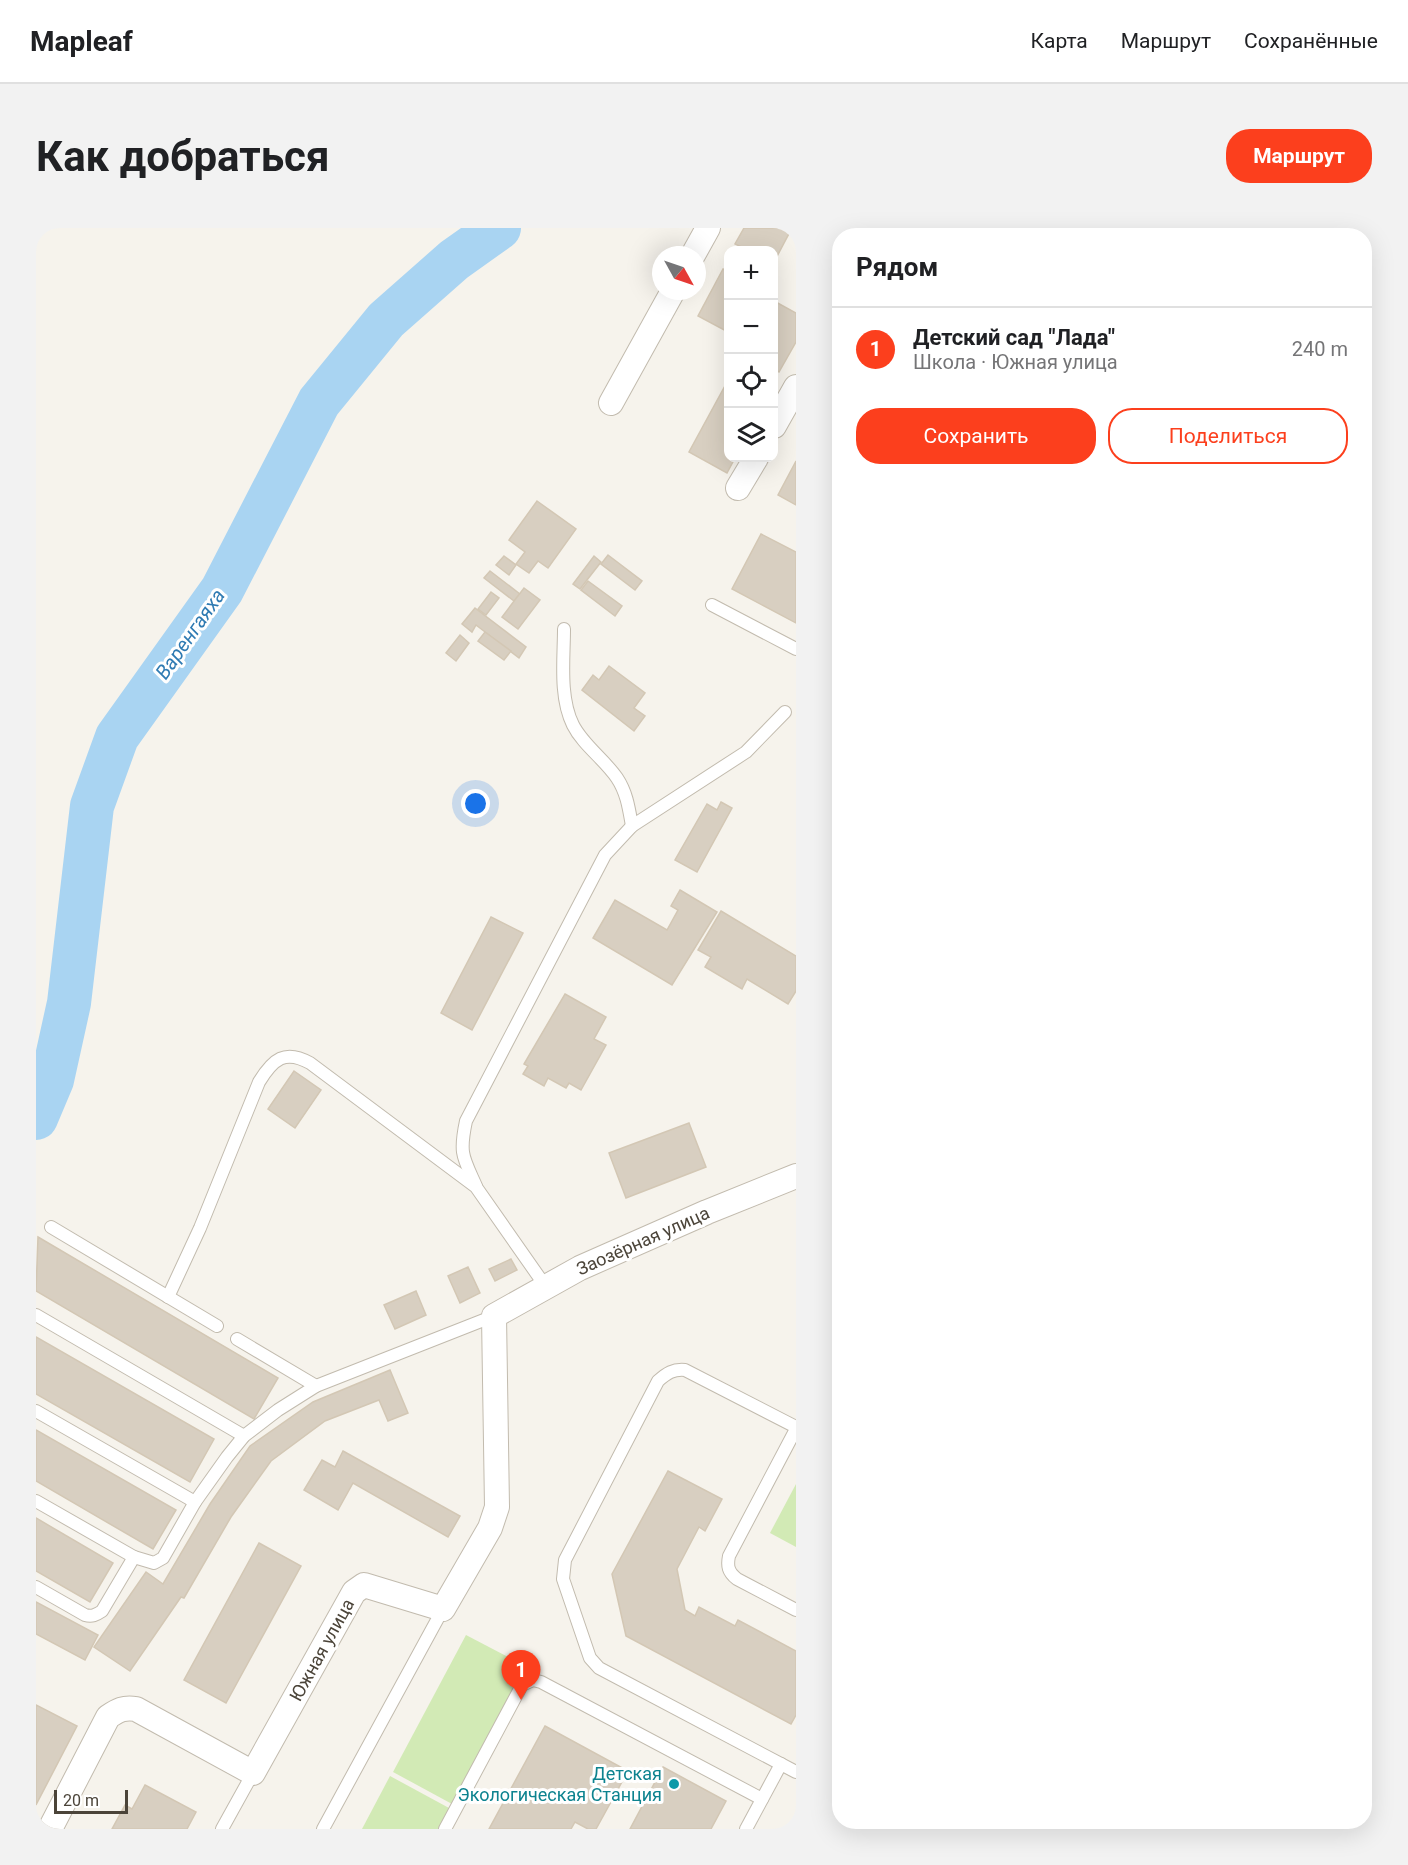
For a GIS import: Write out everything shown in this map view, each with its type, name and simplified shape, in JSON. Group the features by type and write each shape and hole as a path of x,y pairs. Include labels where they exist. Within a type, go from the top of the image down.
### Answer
{"street":[{"path":"698,246 708,228"},
{"path":"611,403 668,300"},
{"path":"778,420 793,399"},
{"path":"738,488 754,462"},
{"name":"Заозёрная улица","path":"494,1316 590,1263 796,1176"},
{"path":"443,1610 490,1527 497,1507 494,1316"},
{"name":"Южная улица","path":"253,1773 354,1592 364,1586 443,1610"},
{"path":"50,1829 108,1717 118,1710 136,1709 253,1773"}],"lane":[{"path":"712,605 796,649"},
{"path":"564,629 564,687 573,724 616,778 627,798 632,826"},
{"path":"546,1287 476,1187 462,1154 466,1122 605,855 632,826 746,752 785,712"},
{"path":"168,1297 196,1238 259,1082 277,1059 288,1055 310,1063 476,1187"},
{"path":"51,1227 217,1326"},
{"path":"36,1315 244,1436"},
{"path":"36,1501 134,1557 154,1563 163,1558 195,1502 244,1436 294,1398 316,1386 494,1316"},
{"path":"237,1339 316,1386"},
{"path":"796,1611 736,1579 731,1574 728,1565 729,1556 796,1428 685,1370 675,1369 665,1374 658,1381 565,1560 563,1579 590,1658 599,1668 796,1772"},
{"path":"36,1411 195,1502"},
{"path":"36,1587 84,1615 91,1616 102,1611 134,1557"},
{"path":"323,1829 443,1610"},
{"path":"445,1829 522,1685 533,1680 551,1687 762,1799"},
{"path":"746,1829 781,1764"},
{"path":"222,1829 253,1773"}],"green space":[{"path":"796,1484 796,1547 770,1533"},
{"path":"466,1635 525,1666 452,1804 393,1772"},
{"path":"390,1776 449,1808 438,1829 362,1829"}],"building":[{"path":"744,228 792,228 778,254 778,246 735,244"},
{"path":"723,269 724,330 698,316"},
{"path":"778,303 796,313 796,342 779,372"},
{"path":"724,388 724,462 733,462 727,473 689,452"},
{"path":"796,461 796,505 778,495"},
{"path":"537,501 576,529 548,568 538,561 529,573 516,564 525,552 509,540"},
{"path":"761,534 796,552 796,623 732,589"},
{"path":"608,555 642,581 635,590 601,564"},
{"path":"504,556 516,565 509,575 496,565"},
{"path":"594,556 601,562 580,589 573,584"},
{"path":"490,571 520,594 514,601 484,578"},
{"path":"588,581 622,606 615,616 581,590"},
{"path":"524,588 540,600 518,629 502,617"},
{"path":"491,592 499,598 486,615 478,609"},
{"path":"475,608 526,647 519,658 476,625 472,632 462,624"},
{"path":"485,632 511,651 504,660 478,641"},
{"path":"460,635 469,643 456,661 446,653"},
{"path":"609,666 645,693 634,708 645,716 634,731 582,690 593,675 599,680"},
{"path":"721,802 732,808 697,872 675,860 707,804 717,810"},
{"path":"680,890 717,912 672,985 593,938 615,900 667,930 678,910 671,906"},
{"path":"721,911 796,956 796,991 788,1004 747,979 742,989 705,967 711,957 698,950"},
{"path":"491,917 523,933 472,1030 441,1013"},
{"path":"565,994 606,1017 594,1039 606,1045 581,1090 569,1083 566,1088 548,1078 544,1086 523,1074 528,1066 524,1064"},
{"path":"294,1071 321,1090 295,1128 268,1109"},
{"path":"689,1123 706,1167 626,1198 609,1153"},
{"path":"38,1237 278,1378 254,1419 36,1291"},
{"path":"511,1259 517,1270 495,1281 489,1269"},
{"path":"468,1267 480,1293 460,1303 448,1276"},
{"path":"416,1291 426,1315 395,1329 384,1305"},
{"path":"36,1337 214,1439 190,1482 36,1394"},
{"path":"390,1370 408,1413 388,1421 379,1400 325,1421 271,1461 231,1517 184,1598 181,1597 130,1671 94,1647 146,1572 163,1584 210,1504 250,1446 313,1402"},
{"path":"36,1430 176,1510 153,1549 36,1481"},
{"path":"343,1451 460,1516 448,1537 353,1483 338,1510 304,1490 322,1460 335,1467"},
{"path":"668,1471 722,1499 705,1531 699,1527 677,1569 685,1610 695,1616 699,1607 735,1626 738,1620 796,1651 796,1715 791,1724 626,1636 612,1574"},
{"path":"36,1518 113,1563 90,1602 36,1571"},
{"path":"259,1543 301,1566 226,1703 184,1680"},
{"path":"36,1602 98,1635 85,1660 36,1634"},
{"path":"36,1705 77,1726 36,1805"},
{"path":"545,1726 628,1771 596,1829 588,1829 575,1822 571,1829 489,1829"},
{"name":"Детская Экологическая Станция","path":"663,1767 726,1801 711,1829 630,1829"},
{"path":"145,1785 196,1812 187,1829 112,1829 125,1805 132,1809"}],"waterway":[{"name":"Варенгаяха","path":"36,1118 52,1080 69,1003 92,806 117,737 222,590 319,402 386,320 454,260 499,228"}],"place":[{"name":"Детский сад \"Лада\"","path":"521,1700"},
{"name":"Детская Экологическая Станция","path":"674,1784"}]}
